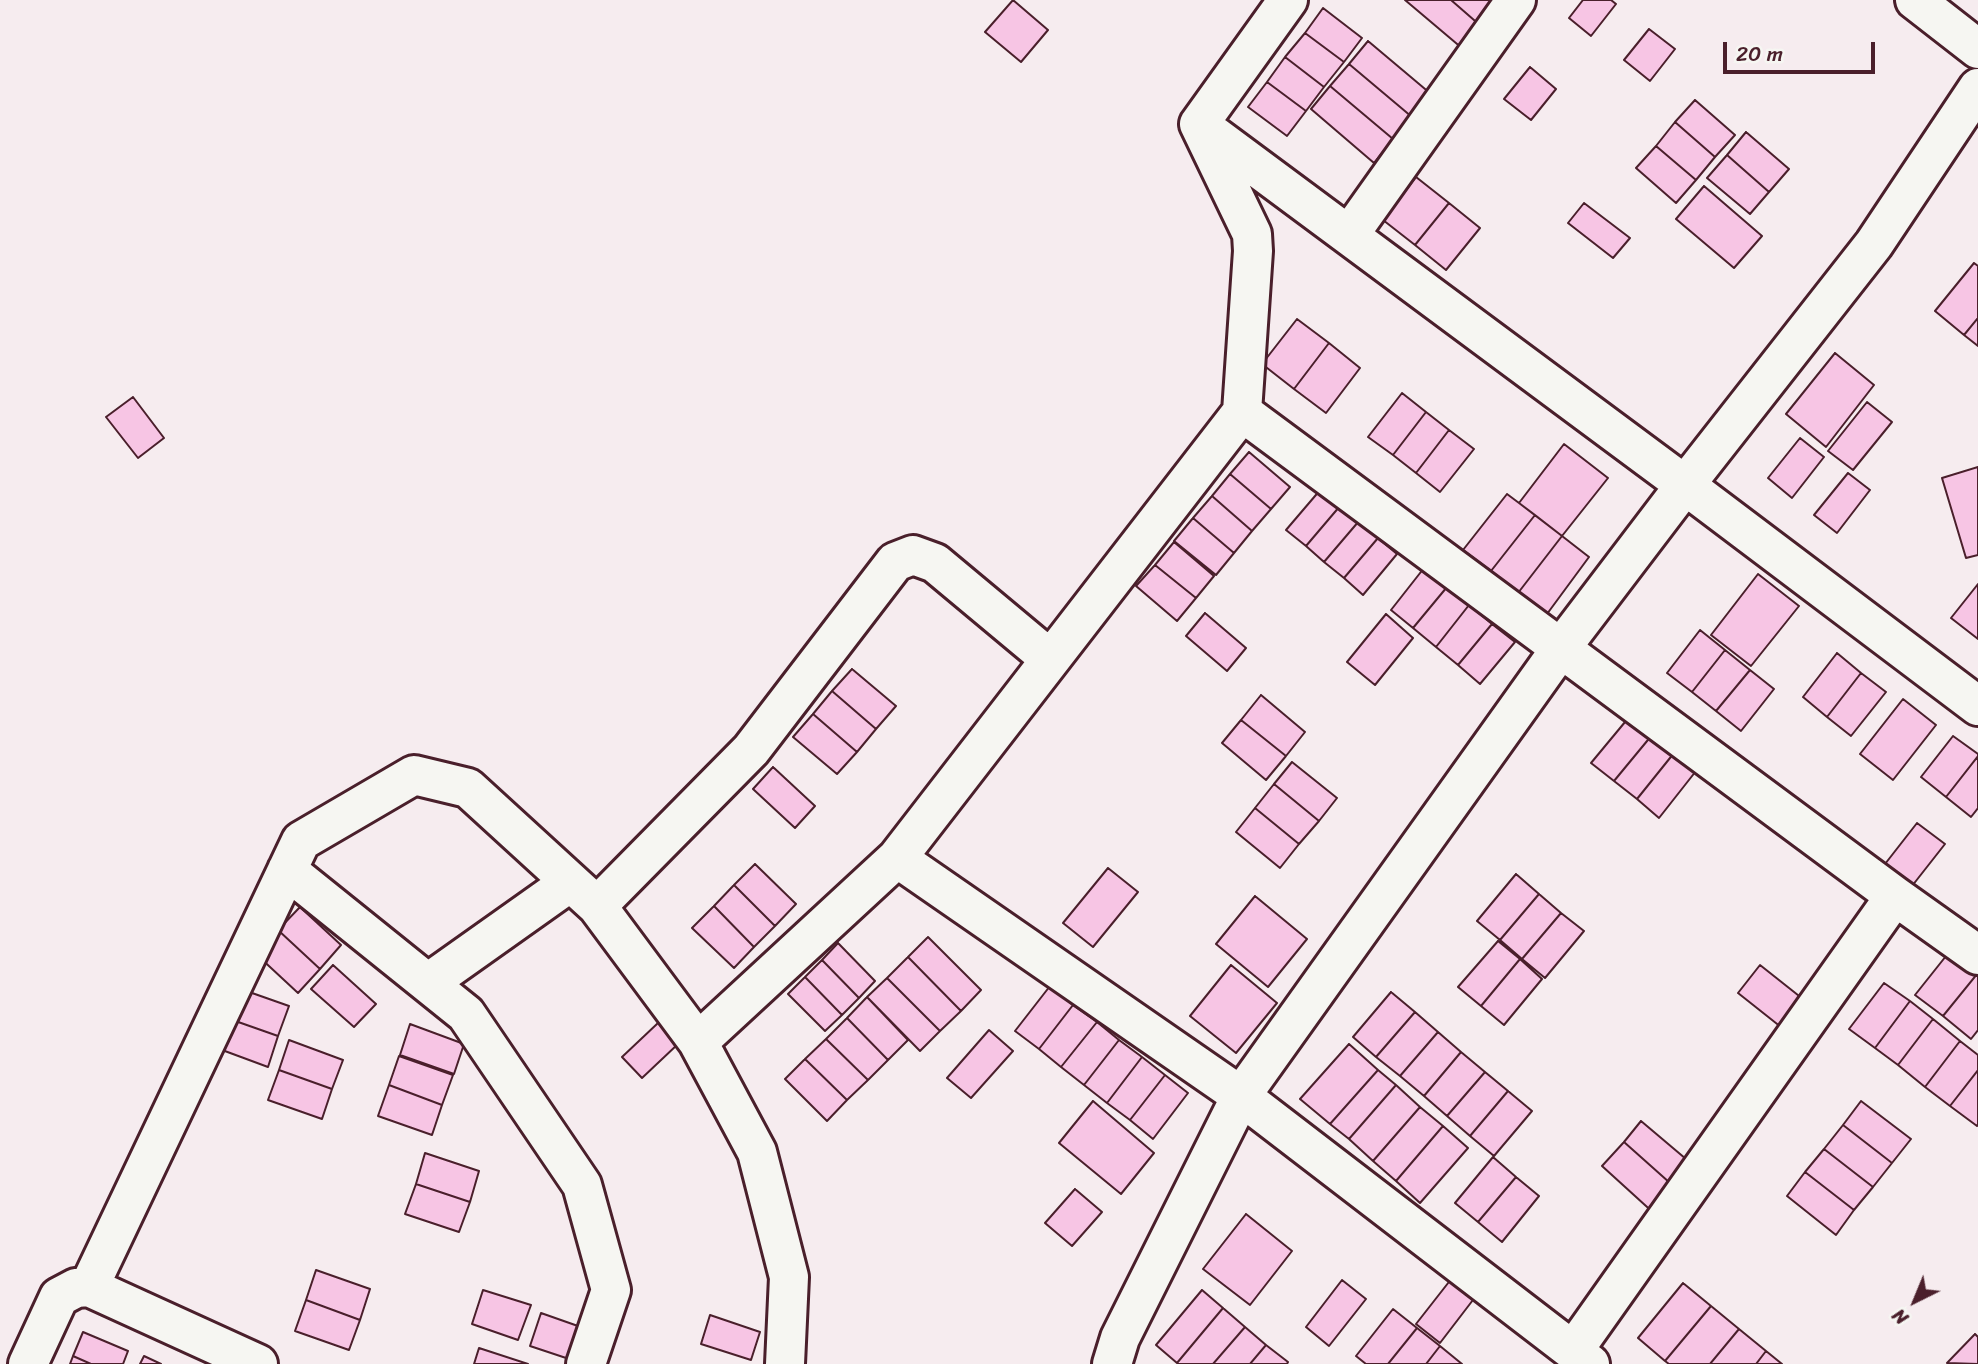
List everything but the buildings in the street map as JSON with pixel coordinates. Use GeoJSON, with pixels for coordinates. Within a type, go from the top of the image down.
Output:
{"type":"FeatureCollection","features":[{"type":"Feature","properties":{"kind":"street"},"geometry":{"type":"LineString","coordinates":[[1199,124],[1288,0]]}},
{"type":"Feature","properties":{"kind":"street"},"geometry":{"type":"LineString","coordinates":[[1349,235],[1516,0]]}},
{"type":"Feature","properties":{"kind":"street"},"geometry":{"type":"LineString","coordinates":[[1914,0],[1978,49]]}},
{"type":"Feature","properties":{"kind":"street"},"geometry":{"type":"LineString","coordinates":[[1112,1364],[1120,1338],[1241,1096],[1561,648],[1874,244],[1978,88]]}},
{"type":"Feature","properties":{"kind":"street"},"geometry":{"type":"LineString","coordinates":[[1199,124],[1978,706]]}},
{"type":"Feature","properties":{"kind":"street"},"geometry":{"type":"LineString","coordinates":[[698,1042],[897,858],[1242,412],[1252,234],[1199,124]]}},
{"type":"Feature","properties":{"kind":"street"},"geometry":{"type":"LineString","coordinates":[[1242,412],[1978,955]]}},
{"type":"Feature","properties":{"kind":"street"},"geometry":{"type":"LineString","coordinates":[[428,983],[583,894],[751,750],[895,562],[913,555],[935,563],[1050,659]]}},
{"type":"Feature","properties":{"kind":"street"},"geometry":{"type":"LineString","coordinates":[[89,1287],[302,841],[414,775],[468,788],[583,894],[698,1042],[757,1152],[789,1277],[785,1364]]}},
{"type":"Feature","properties":{"kind":"street"},"geometry":{"type":"LineString","coordinates":[[897,858],[1241,1096],[1582,1358],[1895,895]]}},
{"type":"Feature","properties":{"kind":"street"},"geometry":{"type":"LineString","coordinates":[[287,870],[466,1014],[582,1185],[611,1290],[586,1364]]}},
{"type":"Feature","properties":{"kind":"street"},"geometry":{"type":"LineString","coordinates":[[29,1364],[59,1297],[76,1288],[89,1287],[258,1364]]}}]}
